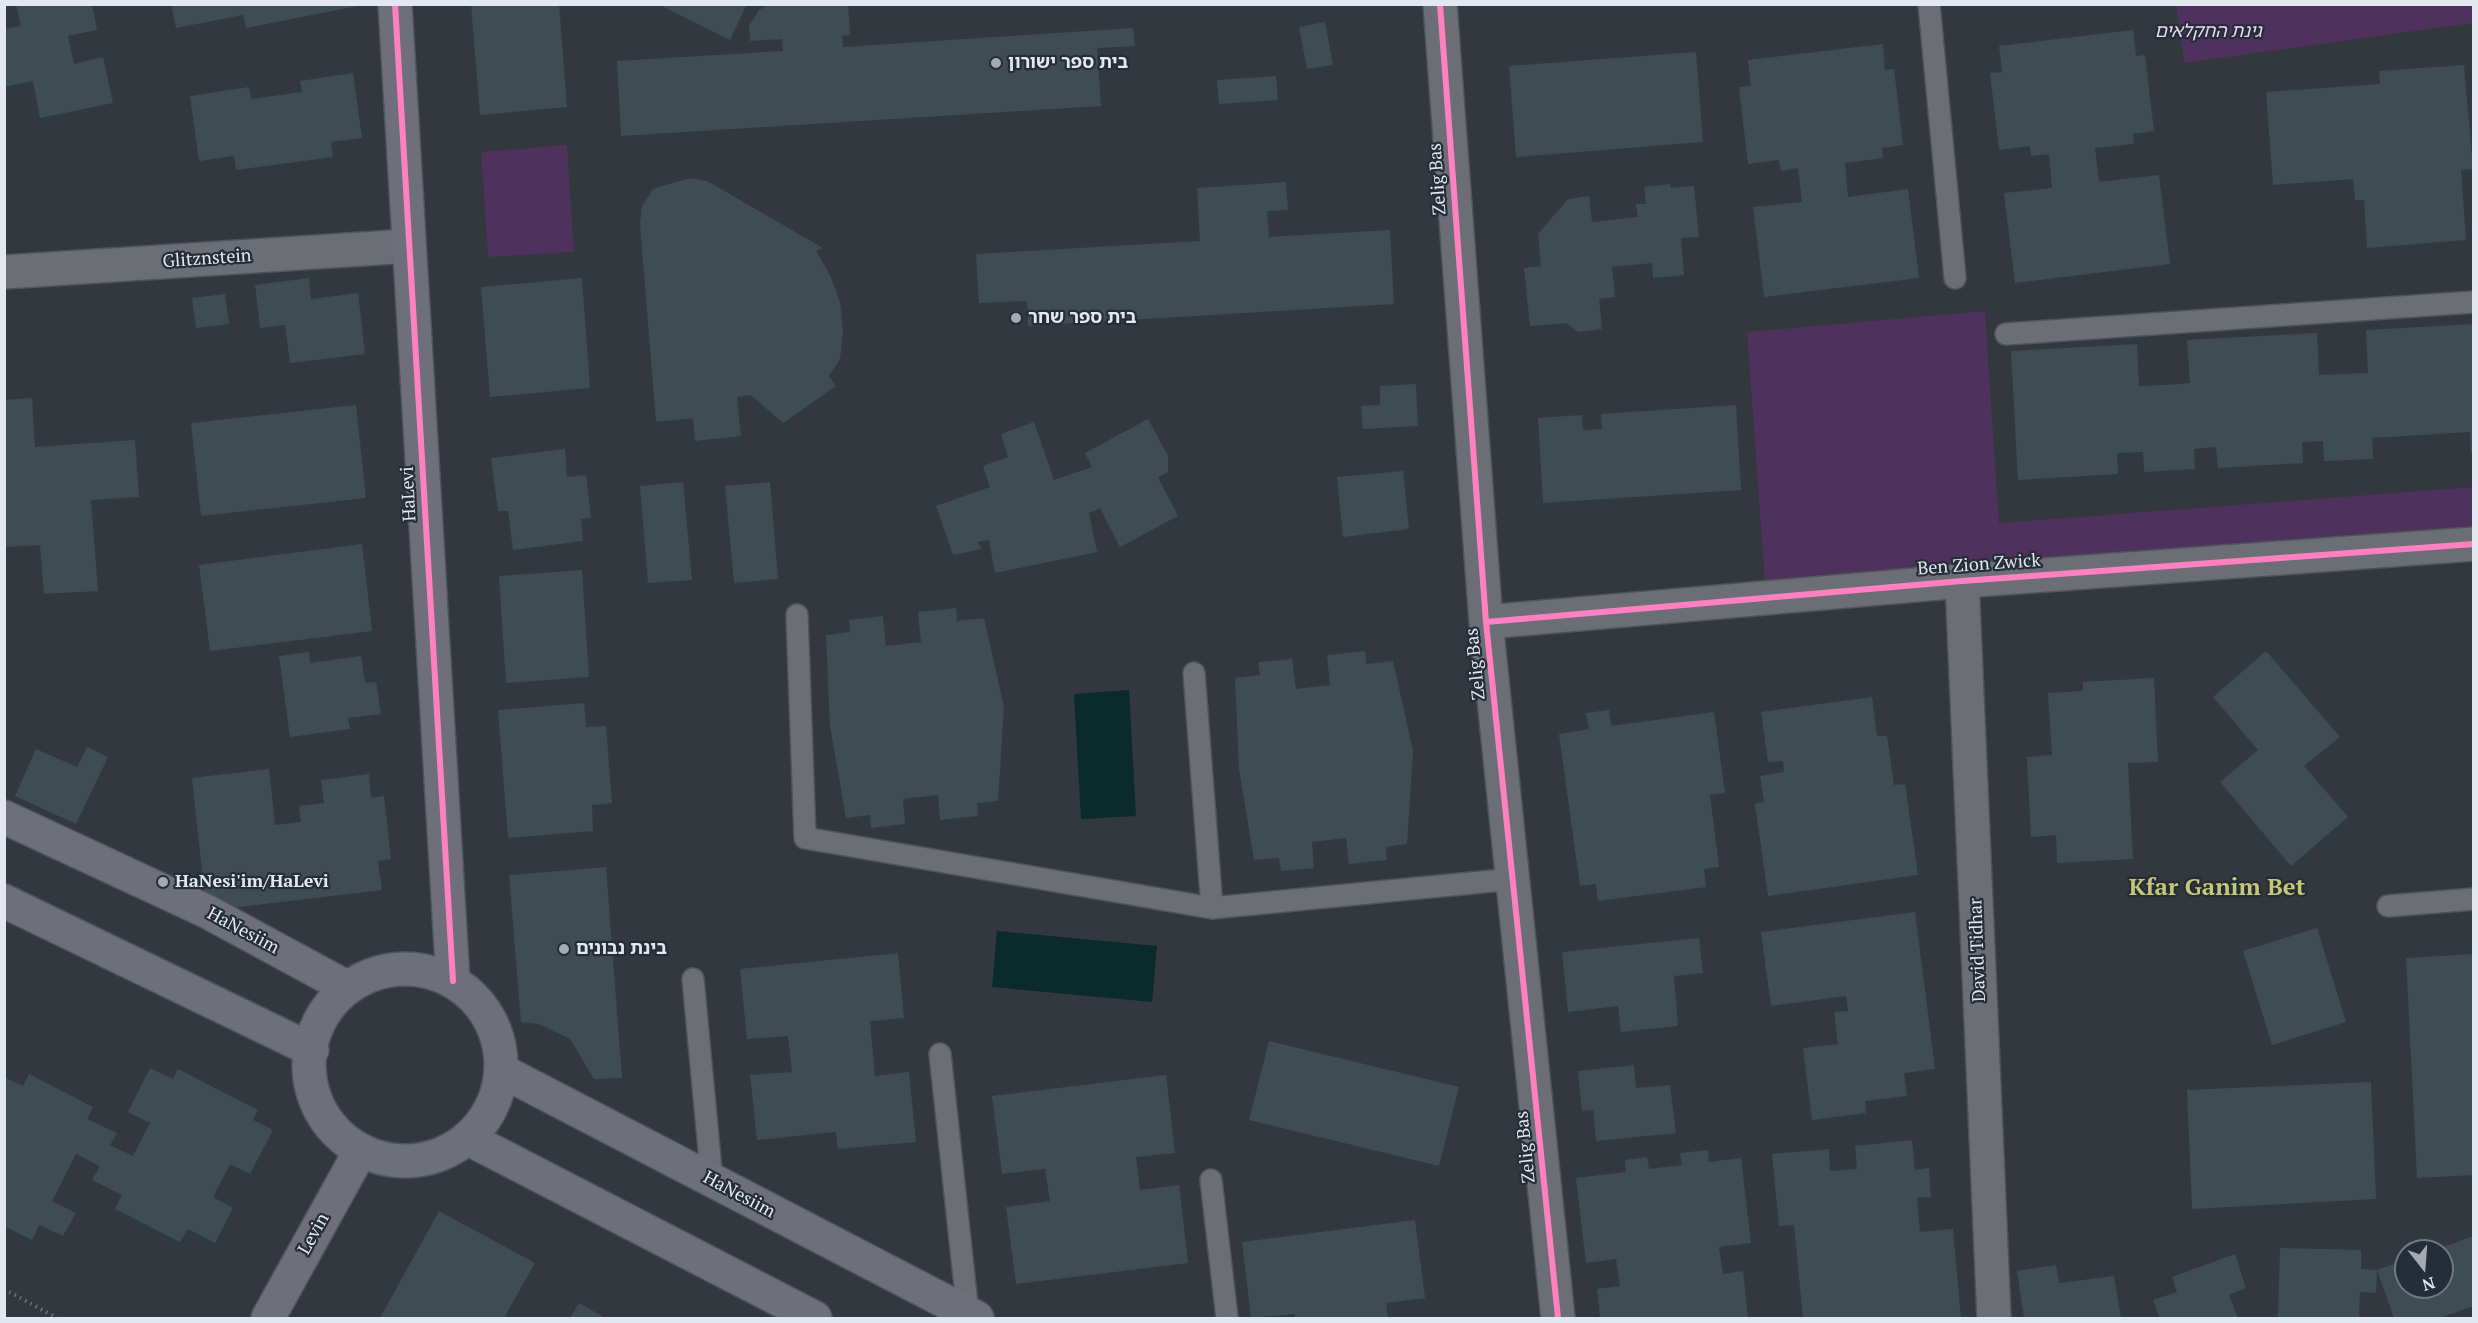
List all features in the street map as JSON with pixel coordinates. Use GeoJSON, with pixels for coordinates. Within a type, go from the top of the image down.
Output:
{"type":"FeatureCollection","features":[{"type":"Feature","properties":{"kind":"main road","name":"HaLevi"},"geometry":{"type":"LineString","coordinates":[[395,4],[453,981]]}},
{"type":"Feature","properties":{"kind":"main road","name":"HaNesiim"},"geometry":{"type":"LineString","coordinates":[[4,817],[206,911],[348,988]]}},
{"type":"Feature","properties":{"kind":"main road"},"geometry":{"type":"LineString","coordinates":[[4,901],[312,1050]]}},
{"type":"Feature","properties":{"kind":"main road"},"geometry":{"type":"LineString","coordinates":[[417,969],[453,981],[464,989],[488,1015],[500,1049],[502,1071],[491,1109],[468,1138],[448,1151],[417,1160],[386,1159],[361,1150],[337,1132],[322,1112],[312,1088],[309,1064],[316,1030],[326,1011],[348,988],[382,972],[417,969]]}},
{"type":"Feature","properties":{"kind":"main road","name":"HaNesiim"},"geometry":{"type":"LineString","coordinates":[[502,1071],[972,1316]]}},
{"type":"Feature","properties":{"kind":"main road"},"geometry":{"type":"LineString","coordinates":[[468,1138],[815,1318]]}},
{"type":"Feature","properties":{"kind":"main road","name":"Levin"},"geometry":{"type":"LineString","coordinates":[[268,1318],[361,1150]]}},
{"type":"Feature","properties":{"kind":"street","name":"Zelig Bas"},"geometry":{"type":"LineString","coordinates":[[1440,4],[1486,622],[1558,1318]]}},
{"type":"Feature","properties":{"kind":"street","name":"Glitznstein"},"geometry":{"type":"LineString","coordinates":[[4,272],[409,246]]}},
{"type":"Feature","properties":{"kind":"street","name":"Ben Zion Zwick"},"geometry":{"type":"LineString","coordinates":[[1486,622],[1962,580],[2474,544]]}},
{"type":"Feature","properties":{"kind":"street","name":"David Tidhar"},"geometry":{"type":"LineString","coordinates":[[1962,580],[1994,1318]]}},
{"type":"Feature","properties":{"kind":"lane"},"geometry":{"type":"LineString","coordinates":[[1929,4],[1955,278]]}},
{"type":"Feature","properties":{"kind":"lane"},"geometry":{"type":"LineString","coordinates":[[2006,334],[2474,302]]}},
{"type":"Feature","properties":{"kind":"lane"},"geometry":{"type":"LineString","coordinates":[[797,615],[805,838],[1212,908],[1513,879]]}},
{"type":"Feature","properties":{"kind":"lane"},"geometry":{"type":"LineString","coordinates":[[1194,673],[1212,908]]}},
{"type":"Feature","properties":{"kind":"lane"},"geometry":{"type":"LineString","coordinates":[[2388,906],[2474,899]]}},
{"type":"Feature","properties":{"kind":"lane"},"geometry":{"type":"LineString","coordinates":[[693,979],[712,1180]]}},
{"type":"Feature","properties":{"kind":"lane"},"geometry":{"type":"LineString","coordinates":[[940,1054],[972,1316]]}},
{"type":"Feature","properties":{"kind":"lane"},"geometry":{"type":"LineString","coordinates":[[1211,1180],[1227,1318]]}},
{"type":"Feature","properties":{"kind":"path"},"geometry":{"type":"LineString","coordinates":[[4,1289],[57,1318]]}},
{"type":"Feature","properties":{"kind":"green space","name":"גינת החקלאים"},"geometry":{"type":"Polygon","coordinates":[[[2176,5],[2473,5],[2473,23],[2184,63],[2176,5]]]}},
{"type":"Feature","properties":{"kind":"green space"},"geometry":{"type":"Polygon","coordinates":[[[567,145],[574,252],[488,257],[481,152],[567,145]]]}},
{"type":"Feature","properties":{"kind":"green space"},"geometry":{"type":"Polygon","coordinates":[[[1985,311],[1999,523],[2473,487],[2473,544],[1766,597],[1747,332],[1985,311]]]}},
{"type":"Feature","properties":{"kind":"shaded area"},"geometry":{"type":"Polygon","coordinates":[[[1129,690],[1136,816],[1081,819],[1074,694],[1129,690]]]}},
{"type":"Feature","properties":{"kind":"shaded area"},"geometry":{"type":"Polygon","coordinates":[[[997,931],[1157,946],[1152,1002],[992,987],[997,931]]]}},
{"type":"Feature","properties":{"kind":"building"},"geometry":{"type":"Polygon","coordinates":[[[16,4],[92,4],[97,30],[68,36],[74,64],[103,57],[113,103],[40,118],[33,81],[4,87],[4,29],[21,26],[16,4]]]}},
{"type":"Feature","properties":{"kind":"building"},"geometry":{"type":"Polygon","coordinates":[[[171,4],[358,4],[358,6],[246,28],[243,15],[176,28],[171,4]]]}},
{"type":"Feature","properties":{"kind":"building"},"geometry":{"type":"Polygon","coordinates":[[[471,4],[559,4],[567,107],[480,115],[471,4]]]}},
{"type":"Feature","properties":{"kind":"building"},"geometry":{"type":"Polygon","coordinates":[[[658,4],[747,4],[730,40],[658,4]]]}},
{"type":"Feature","properties":{"kind":"building"},"geometry":{"type":"Polygon","coordinates":[[[848,4],[850,35],[842,36],[843,47],[1133,28],[1135,46],[1097,48],[1101,106],[621,136],[617,61],[783,51],[782,39],[750,41],[749,26],[759,10],[766,6],[848,4]]]}},
{"type":"Feature","properties":{"kind":"building"},"geometry":{"type":"Polygon","coordinates":[[[1325,22],[1333,65],[1307,69],[1299,27],[1325,22]]]}},
{"type":"Feature","properties":{"kind":"building"},"geometry":{"type":"Polygon","coordinates":[[[2133,30],[2136,56],[2145,55],[2154,131],[2133,134],[2134,144],[2095,148],[2099,182],[2159,175],[2170,264],[2015,283],[2004,193],[2052,188],[2049,154],[2031,156],[2030,146],[1999,150],[1990,73],[2002,72],[1999,46],[2133,30]]]}},
{"type":"Feature","properties":{"kind":"building"},"geometry":{"type":"Polygon","coordinates":[[[1883,44],[1885,70],[1894,69],[1903,145],[1882,148],[1883,158],[1845,163],[1848,197],[1908,189],[1919,278],[1764,297],[1753,207],[1802,202],[1798,168],[1781,171],[1779,160],[1748,164],[1739,87],[1751,86],[1748,60],[1883,44]]]}},
{"type":"Feature","properties":{"kind":"building"},"geometry":{"type":"Polygon","coordinates":[[[1696,52],[1703,142],[1516,157],[1509,66],[1696,52]]]}},
{"type":"Feature","properties":{"kind":"building"},"geometry":{"type":"Polygon","coordinates":[[[2464,65],[2473,169],[2461,170],[2466,240],[2367,248],[2364,200],[2355,200],[2353,179],[2273,185],[2266,92],[2380,84],[2379,71],[2464,65]]]}},
{"type":"Feature","properties":{"kind":"building"},"geometry":{"type":"Polygon","coordinates":[[[353,73],[362,138],[331,142],[333,157],[236,170],[234,156],[199,161],[190,96],[249,87],[251,99],[302,92],[300,81],[353,73]]]}},
{"type":"Feature","properties":{"kind":"building"},"geometry":{"type":"Polygon","coordinates":[[[1276,76],[1278,100],[1219,104],[1217,80],[1276,76]]]}},
{"type":"Feature","properties":{"kind":"building"},"geometry":{"type":"Polygon","coordinates":[[[690,178],[707,181],[823,248],[816,251],[830,275],[840,302],[843,330],[840,359],[829,376],[836,386],[783,423],[751,395],[737,397],[741,436],[695,441],[693,418],[656,422],[640,224],[642,206],[653,189],[690,178]]]}},
{"type":"Feature","properties":{"kind":"building"},"geometry":{"type":"Polygon","coordinates":[[[1286,182],[1288,210],[1267,211],[1269,237],[1390,230],[1394,304],[1028,326],[1027,301],[979,303],[976,254],[1200,241],[1197,188],[1286,182]]]}},
{"type":"Feature","properties":{"kind":"building"},"geometry":{"type":"Polygon","coordinates":[[[1670,184],[1671,188],[1694,186],[1699,237],[1681,238],[1684,275],[1653,278],[1652,263],[1612,267],[1615,297],[1599,299],[1602,329],[1578,332],[1566,323],[1530,326],[1524,268],[1541,266],[1538,234],[1568,199],[1589,196],[1592,222],[1638,217],[1636,204],[1646,204],[1644,187],[1670,184]]]}},
{"type":"Feature","properties":{"kind":"building"},"geometry":{"type":"Polygon","coordinates":[[[309,278],[311,299],[358,293],[365,354],[290,363],[285,325],[260,328],[255,285],[309,278]]]}},
{"type":"Feature","properties":{"kind":"building"},"geometry":{"type":"Polygon","coordinates":[[[582,278],[590,388],[490,397],[481,287],[582,278]]]}},
{"type":"Feature","properties":{"kind":"building"},"geometry":{"type":"Polygon","coordinates":[[[225,294],[229,324],[196,328],[192,298],[225,294]]]}},
{"type":"Feature","properties":{"kind":"building"},"geometry":{"type":"Polygon","coordinates":[[[2474,324],[2474,453],[2471,453],[2470,432],[2372,438],[2373,459],[2324,461],[2323,441],[2302,442],[2303,463],[2218,468],[2216,447],[2194,449],[2195,469],[2144,472],[2143,452],[2117,453],[2118,474],[2018,480],[2011,351],[2137,344],[2139,386],[2165,385],[2190,383],[2187,340],[2317,333],[2319,375],[2368,373],[2366,330],[2474,324]]]}},
{"type":"Feature","properties":{"kind":"building"},"geometry":{"type":"Polygon","coordinates":[[[1416,384],[1418,426],[1363,429],[1361,406],[1380,405],[1380,386],[1416,384]]]}},
{"type":"Feature","properties":{"kind":"building"},"geometry":{"type":"Polygon","coordinates":[[[32,398],[35,447],[135,440],[139,497],[91,500],[98,591],[44,594],[40,545],[4,547],[4,400],[32,398]]]}},
{"type":"Feature","properties":{"kind":"building"},"geometry":{"type":"Polygon","coordinates":[[[356,405],[366,498],[201,516],[191,423],[356,405]]]}},
{"type":"Feature","properties":{"kind":"building"},"geometry":{"type":"Polygon","coordinates":[[[1736,405],[1741,490],[1543,503],[1538,418],[1582,415],[1583,430],[1602,429],[1601,414],[1736,405]]]}},
{"type":"Feature","properties":{"kind":"building"},"geometry":{"type":"Polygon","coordinates":[[[1148,419],[1168,456],[1168,472],[1158,477],[1178,516],[1120,547],[1100,508],[1089,513],[1097,552],[995,573],[989,540],[977,542],[982,549],[953,555],[936,506],[990,487],[983,466],[1008,457],[1001,434],[1034,422],[1054,480],[1092,467],[1085,453],[1148,419]]]}},
{"type":"Feature","properties":{"kind":"building"},"geometry":{"type":"Polygon","coordinates":[[[565,449],[567,477],[586,475],[591,518],[581,519],[583,541],[513,550],[508,511],[498,511],[491,458],[565,449]]]}},
{"type":"Feature","properties":{"kind":"building"},"geometry":{"type":"Polygon","coordinates":[[[1403,471],[1409,529],[1343,537],[1337,477],[1403,471]]]}},
{"type":"Feature","properties":{"kind":"building"},"geometry":{"type":"Polygon","coordinates":[[[683,482],[692,580],[648,583],[640,486],[683,482]]]}},
{"type":"Feature","properties":{"kind":"building"},"geometry":{"type":"Polygon","coordinates":[[[770,482],[778,579],[734,583],[725,486],[770,482]]]}},
{"type":"Feature","properties":{"kind":"building"},"geometry":{"type":"Polygon","coordinates":[[[362,544],[372,631],[210,651],[199,565],[362,544]]]}},
{"type":"Feature","properties":{"kind":"building"},"geometry":{"type":"Polygon","coordinates":[[[582,570],[589,677],[506,683],[499,576],[582,570]]]}},
{"type":"Feature","properties":{"kind":"building"},"geometry":{"type":"Polygon","coordinates":[[[956,608],[957,621],[984,618],[1004,707],[998,801],[977,803],[978,816],[940,820],[938,795],[903,799],[905,824],[871,828],[870,815],[846,818],[830,726],[826,635],[850,632],[849,620],[883,616],[886,646],[921,642],[918,612],[956,608]]]}},
{"type":"Feature","properties":{"kind":"building"},"geometry":{"type":"Polygon","coordinates":[[[1365,651],[1366,664],[1393,661],[1413,751],[1407,844],[1386,847],[1387,860],[1349,864],[1346,838],[1312,842],[1314,868],[1281,871],[1279,858],[1254,860],[1239,769],[1235,678],[1260,675],[1258,662],[1292,659],[1296,689],[1330,685],[1327,655],[1365,651]]]}},
{"type":"Feature","properties":{"kind":"building"},"geometry":{"type":"Polygon","coordinates":[[[2266,651],[2340,737],[2304,766],[2348,817],[2291,866],[2220,782],[2258,750],[2213,697],[2266,651]]]}},
{"type":"Feature","properties":{"kind":"building"},"geometry":{"type":"Polygon","coordinates":[[[309,652],[310,663],[361,656],[365,683],[376,682],[381,714],[348,718],[350,729],[290,737],[279,656],[309,652]]]}},
{"type":"Feature","properties":{"kind":"building"},"geometry":{"type":"Polygon","coordinates":[[[2154,678],[2158,762],[2128,763],[2133,859],[2057,863],[2056,835],[2031,837],[2027,757],[2052,755],[2048,693],[2083,691],[2083,682],[2154,678]]]}},
{"type":"Feature","properties":{"kind":"building"},"geometry":{"type":"Polygon","coordinates":[[[1872,697],[1877,736],[1887,736],[1894,785],[1905,784],[1918,875],[1768,896],[1755,804],[1764,802],[1760,776],[1784,772],[1783,761],[1768,762],[1761,712],[1872,697]]]}},
{"type":"Feature","properties":{"kind":"building"},"geometry":{"type":"Polygon","coordinates":[[[584,703],[586,727],[606,726],[612,803],[592,805],[593,831],[508,838],[498,710],[584,703]]]}},
{"type":"Feature","properties":{"kind":"building"},"geometry":{"type":"Polygon","coordinates":[[[1609,710],[1611,726],[1714,712],[1725,793],[1710,795],[1719,867],[1704,869],[1706,887],[1598,901],[1596,884],[1580,886],[1559,734],[1589,729],[1586,713],[1609,710]]]}},
{"type":"Feature","properties":{"kind":"building"},"geometry":{"type":"Polygon","coordinates":[[[87,747],[108,757],[76,824],[15,796],[36,749],[77,767],[87,747]]]}},
{"type":"Feature","properties":{"kind":"building"},"geometry":{"type":"Polygon","coordinates":[[[269,769],[275,825],[301,822],[299,806],[324,803],[321,780],[369,774],[371,798],[384,796],[391,859],[378,861],[382,890],[231,908],[204,890],[192,778],[269,769]]]}},
{"type":"Feature","properties":{"kind":"building","name":"בינת נבונים"},"geometry":{"type":"Polygon","coordinates":[[[606,867],[622,1078],[594,1079],[570,1039],[539,1024],[521,1022],[509,875],[606,867]]]}},
{"type":"Feature","properties":{"kind":"building"},"geometry":{"type":"Polygon","coordinates":[[[1915,912],[1935,1069],[1904,1073],[1907,1096],[1865,1101],[1866,1113],[1812,1120],[1803,1048],[1838,1044],[1834,1012],[1848,1011],[1846,996],[1771,1006],[1761,932],[1915,912]]]}},
{"type":"Feature","properties":{"kind":"building"},"geometry":{"type":"Polygon","coordinates":[[[2317,928],[2346,1022],[2272,1045],[2243,951],[2317,928]]]}},
{"type":"Feature","properties":{"kind":"building"},"geometry":{"type":"Polygon","coordinates":[[[1699,938],[1703,973],[1674,976],[1678,1026],[1621,1032],[1618,1006],[1568,1012],[1562,952],[1699,938]]]}},
{"type":"Feature","properties":{"kind":"building"},"geometry":{"type":"Polygon","coordinates":[[[898,953],[904,1018],[870,1021],[875,1076],[909,1072],[916,1142],[838,1149],[836,1132],[757,1140],[750,1075],[792,1072],[788,1036],[747,1039],[740,969],[898,953]]]}},
{"type":"Feature","properties":{"kind":"building"},"geometry":{"type":"Polygon","coordinates":[[[2474,954],[2474,1175],[2417,1178],[2406,958],[2474,954]]]}},
{"type":"Feature","properties":{"kind":"building"},"geometry":{"type":"Polygon","coordinates":[[[1269,1041],[1459,1087],[1439,1166],[1249,1120],[1269,1041]]]}},
{"type":"Feature","properties":{"kind":"building"},"geometry":{"type":"Polygon","coordinates":[[[1634,1065],[1636,1088],[1670,1085],[1676,1133],[1596,1141],[1593,1110],[1582,1111],[1578,1071],[1634,1065]]]}},
{"type":"Feature","properties":{"kind":"building"},"geometry":{"type":"Polygon","coordinates":[[[150,1068],[173,1079],[178,1069],[258,1110],[253,1120],[273,1130],[250,1174],[230,1164],[213,1197],[233,1208],[215,1243],[188,1229],[180,1242],[115,1209],[122,1195],[92,1180],[100,1166],[76,1154],[52,1201],[76,1213],[63,1236],[39,1225],[32,1240],[4,1226],[4,1077],[23,1086],[29,1074],[93,1107],[87,1119],[117,1133],[110,1145],[133,1156],[150,1123],[128,1112],[150,1068]]]}},
{"type":"Feature","properties":{"kind":"building"},"geometry":{"type":"Polygon","coordinates":[[[1166,1075],[1175,1153],[1136,1157],[1140,1190],[1179,1185],[1188,1263],[1016,1284],[1006,1207],[1050,1201],[1045,1169],[1002,1174],[992,1096],[1166,1075]]]}},
{"type":"Feature","properties":{"kind":"building"},"geometry":{"type":"Polygon","coordinates":[[[2371,1082],[2376,1199],[2192,1209],[2187,1090],[2371,1082]]]}},
{"type":"Feature","properties":{"kind":"building"},"geometry":{"type":"Polygon","coordinates":[[[1912,1140],[1915,1170],[1929,1168],[1931,1197],[1917,1198],[1920,1232],[1953,1229],[1961,1318],[1803,1318],[1794,1225],[1779,1226],[1772,1154],[1829,1149],[1830,1171],[1857,1169],[1855,1146],[1912,1140]]]}},
{"type":"Feature","properties":{"kind":"building"},"geometry":{"type":"Polygon","coordinates":[[[1708,1150],[1709,1162],[1741,1158],[1751,1243],[1719,1247],[1723,1274],[1743,1271],[1748,1318],[1600,1318],[1597,1289],[1620,1286],[1616,1259],[1586,1263],[1576,1178],[1626,1172],[1625,1160],[1647,1157],[1649,1169],[1682,1165],[1680,1153],[1708,1150]]]}},
{"type":"Feature","properties":{"kind":"building"},"geometry":{"type":"Polygon","coordinates":[[[439,1211],[535,1263],[504,1318],[380,1318],[439,1211]]]}},
{"type":"Feature","properties":{"kind":"building"},"geometry":{"type":"Polygon","coordinates":[[[1415,1220],[1425,1298],[1386,1303],[1388,1318],[1295,1318],[1295,1314],[1251,1318],[1242,1242],[1415,1220]]]}},
{"type":"Feature","properties":{"kind":"building"},"geometry":{"type":"Polygon","coordinates":[[[2474,1236],[2474,1306],[2439,1318],[2394,1318],[2377,1270],[2394,1264],[2394,1299],[2454,1299],[2454,1243],[2474,1236]]]}},
{"type":"Feature","properties":{"kind":"building"},"geometry":{"type":"Polygon","coordinates":[[[2280,1248],[2361,1250],[2361,1269],[2377,1270],[2376,1293],[2360,1292],[2359,1318],[2278,1318],[2280,1248]]]}},
{"type":"Feature","properties":{"kind":"building"},"geometry":{"type":"Polygon","coordinates":[[[2235,1254],[2246,1288],[2229,1295],[2238,1318],[2160,1318],[2153,1300],[2177,1292],[2172,1277],[2235,1254]]]}},
{"type":"Feature","properties":{"kind":"building"},"geometry":{"type":"Polygon","coordinates":[[[2056,1265],[2059,1283],[2114,1276],[2121,1318],[2024,1318],[2017,1271],[2056,1265]]]}},
{"type":"Feature","properties":{"kind":"building"},"geometry":{"type":"Polygon","coordinates":[[[579,1303],[605,1318],[570,1318],[579,1303]]]}},
{"type":"Feature","properties":{"kind":"cycle path"},"geometry":{"type":"LineString","coordinates":[[395,4],[453,981]]}},
{"type":"Feature","properties":{"kind":"cycle path"},"geometry":{"type":"LineString","coordinates":[[1440,4],[1486,622],[1558,1318]]}},
{"type":"Feature","properties":{"kind":"cycle path"},"geometry":{"type":"LineString","coordinates":[[1486,622],[1962,581],[2474,544]]}},
{"type":"Feature","properties":{"kind":"place","name":"בית ספר ישורון"},"geometry":{"type":"Point","coordinates":[996,63]}},
{"type":"Feature","properties":{"kind":"place","name":"בית ספר שחר"},"geometry":{"type":"Point","coordinates":[1016,318]}},
{"type":"Feature","properties":{"kind":"place","name":"HaNesi'im/HaLevi"},"geometry":{"type":"Point","coordinates":[163,882]}},
{"type":"Feature","properties":{"kind":"place","name":"בינת נבונים"},"geometry":{"type":"Point","coordinates":[564,949]}},
{"type":"Feature","properties":{"kind":"district","name":"Kfar Ganim Bet"},"geometry":{"type":"Point","coordinates":[2217,888]}}]}
